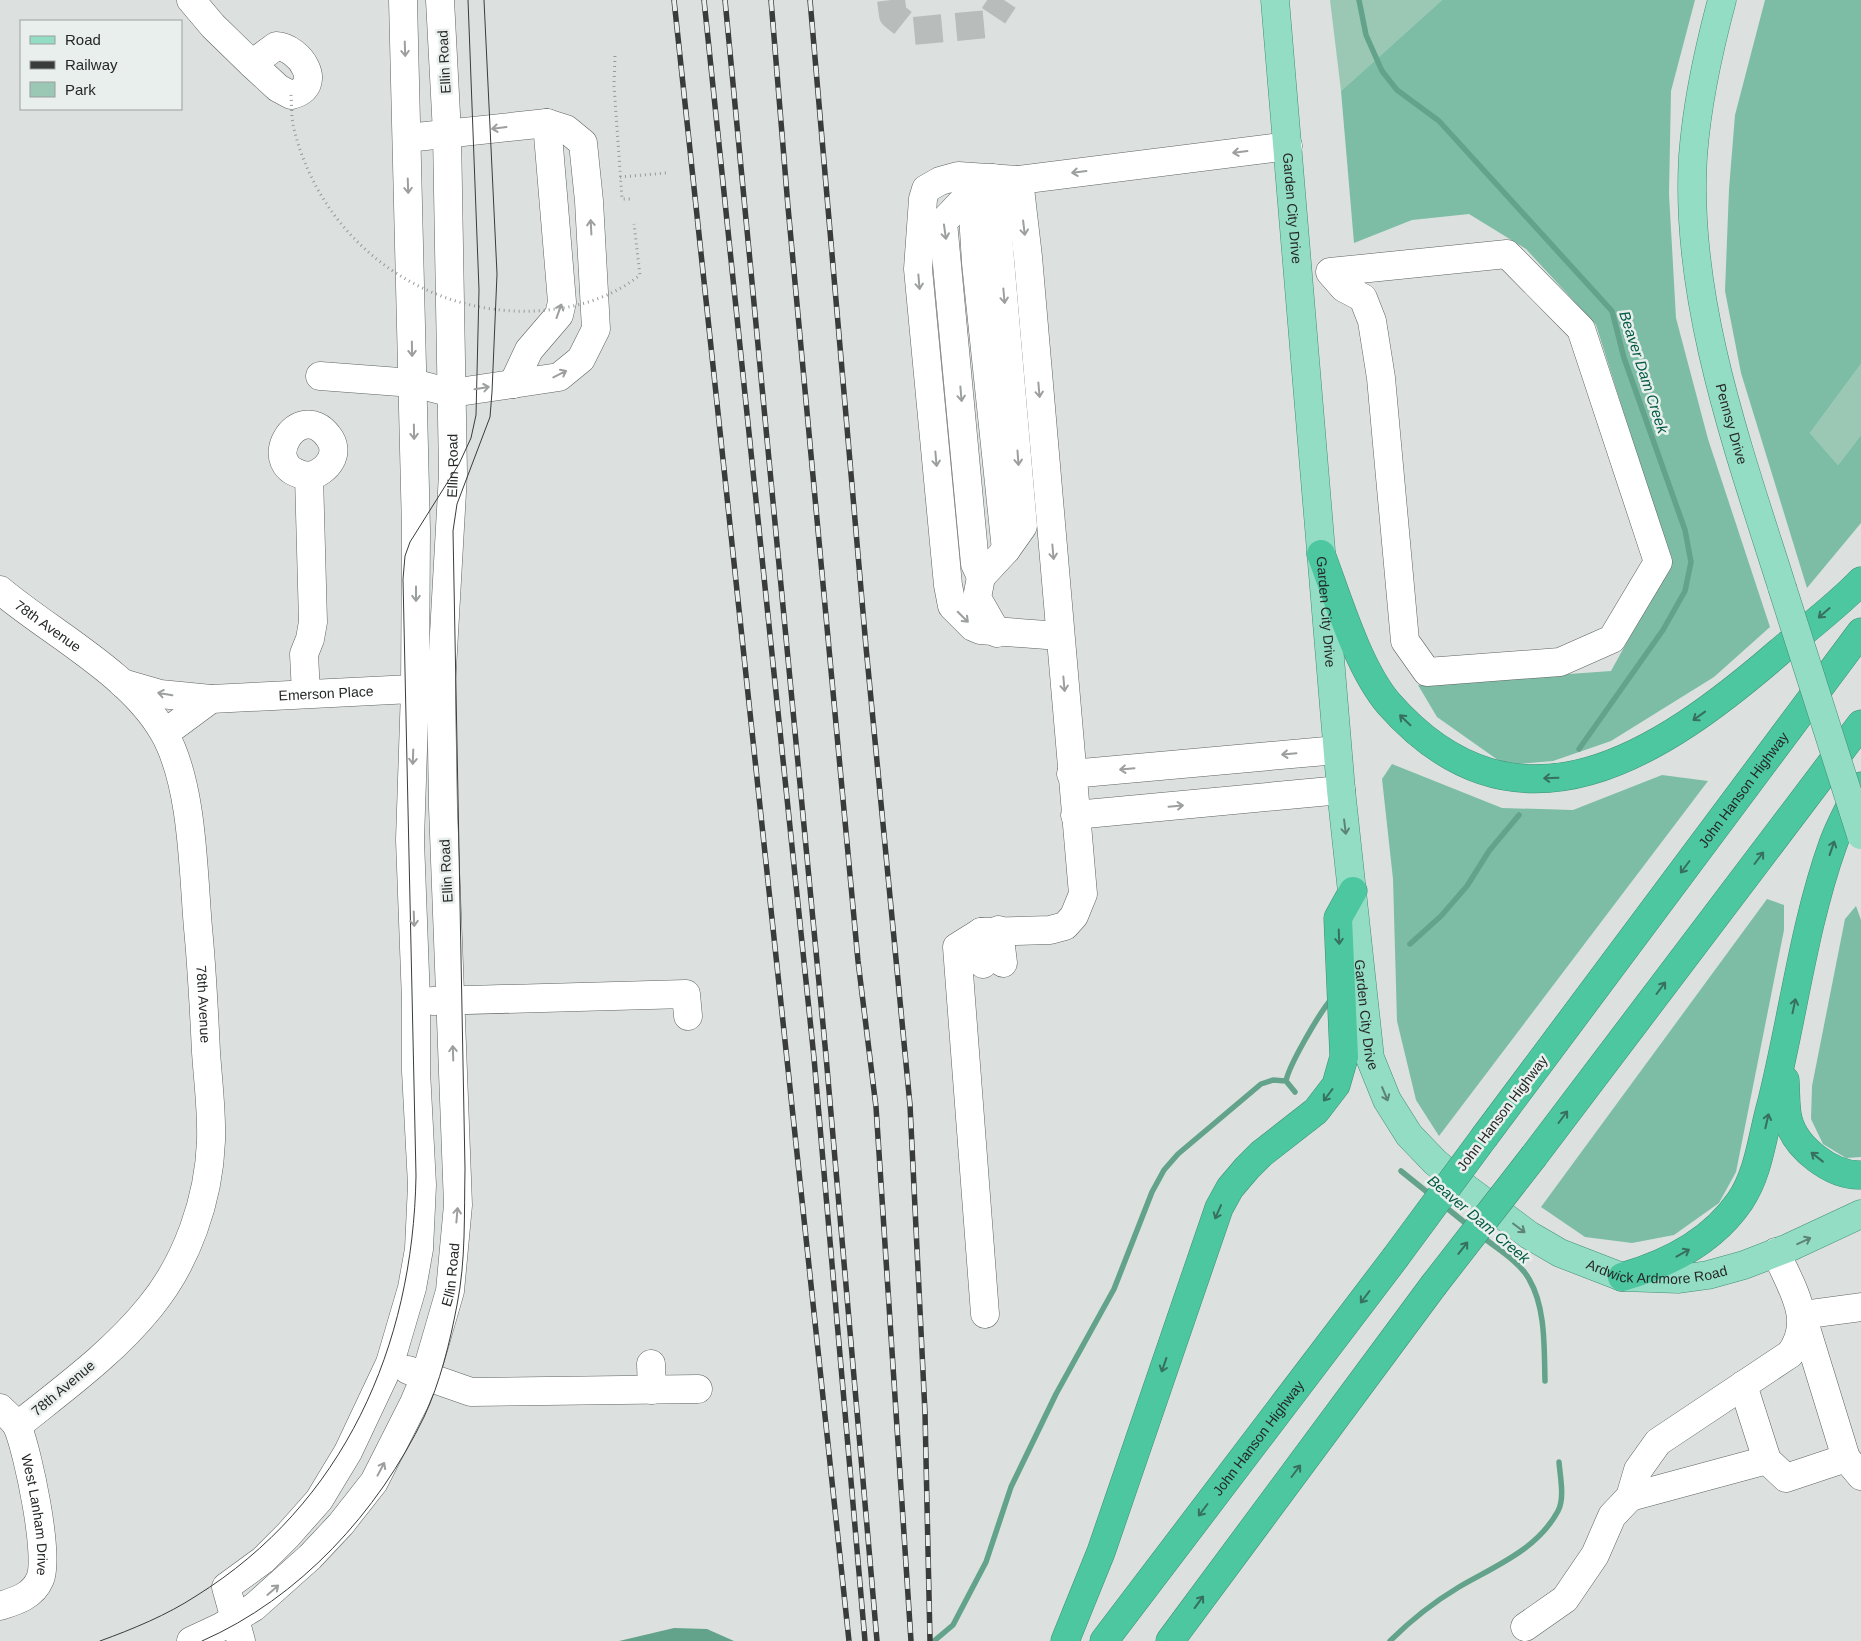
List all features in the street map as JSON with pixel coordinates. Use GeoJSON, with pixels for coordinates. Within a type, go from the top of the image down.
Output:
{"type":"FeatureCollection","features":[{"type":"Feature","properties":{"kind":"highway"},"geometry":{"type":"LineString","coordinates":[[1321,554],[1369,674],[1388,703],[1429,741],[1462,762],[1494,774],[1535,779],[1560,778],[1621,761],[1677,731],[1742,684],[1861,581]]}},
{"type":"Feature","properties":{"kind":"highway","name":"John Hanson Highway"},"geometry":{"type":"LineString","coordinates":[[1104,1641],[1394,1258],[1861,632]]}},
{"type":"Feature","properties":{"kind":"highway"},"geometry":{"type":"LineString","coordinates":[[1170,1641],[1433,1286],[1534,1156],[1861,724]]}},
{"type":"Feature","properties":{"kind":"highway"},"geometry":{"type":"LineString","coordinates":[[1622,1277],[1652,1268],[1687,1250],[1714,1231],[1735,1208],[1749,1186],[1784,1054],[1809,932],[1822,880],[1834,842],[1861,786]]}},
{"type":"Feature","properties":{"kind":"highway"},"geometry":{"type":"LineString","coordinates":[[1065,1641],[1101,1552],[1219,1208],[1230,1188],[1261,1154],[1316,1111],[1336,1085],[1344,1057],[1338,918],[1353,892]]}},
{"type":"Feature","properties":{"kind":"highway"},"geometry":{"type":"LineString","coordinates":[[1784,1054],[1788,1119],[1794,1133],[1802,1145],[1819,1160],[1835,1169],[1861,1175]]}},
{"type":"Feature","properties":{"kind":"main road","name":"Garden City Drive"},"geometry":{"type":"LineString","coordinates":[[1276,0],[1337,750],[1370,1058],[1387,1100],[1409,1135],[1435,1162],[1466,1188]]}},
{"type":"Feature","properties":{"kind":"main road","name":"Pennsy Drive"},"geometry":{"type":"LineString","coordinates":[[1722,0],[1704,67],[1693,158],[1695,234],[1706,316],[1726,409],[1861,835]]}},
{"type":"Feature","properties":{"kind":"main road","name":"Ardwick Ardmore Road"},"geometry":{"type":"LineString","coordinates":[[1466,1188],[1529,1235],[1552,1249],[1592,1267],[1622,1277],[1679,1279],[1708,1275],[1776,1252],[1861,1214]]}},
{"type":"Feature","properties":{"kind":"street"},"geometry":{"type":"LineString","coordinates":[[191,0],[213,26],[252,64],[278,88],[291,95],[301,93],[308,86],[309,75],[295,53],[286,46],[276,46],[252,64]]}},
{"type":"Feature","properties":{"kind":"street","name":"Ellin Road"},"geometry":{"type":"LineString","coordinates":[[191,1641],[238,1630],[254,1607],[310,1557],[374,1482],[396,1440],[425,1376],[450,1291],[458,1205],[452,1000],[443,807],[428,688],[416,530],[403,0]]}},
{"type":"Feature","properties":{"kind":"street","name":"Ellin Road"},"geometry":{"type":"LineString","coordinates":[[238,1630],[226,1587],[263,1560],[319,1500],[348,1452],[390,1363],[412,1288],[419,1249],[422,1185],[416,1071],[416,1001],[410,840],[453,474],[447,133],[440,0]]}},
{"type":"Feature","properties":{"kind":"street"},"geometry":{"type":"LineString","coordinates":[[320,376],[413,383],[452,394],[559,377],[581,359],[596,330],[589,201],[582,143],[566,129],[547,123],[407,138]]}},
{"type":"Feature","properties":{"kind":"street"},"geometry":{"type":"LineString","coordinates":[[513,384],[529,350],[559,315],[562,302],[547,123]]}},
{"type":"Feature","properties":{"kind":"street"},"geometry":{"type":"LineString","coordinates":[[1060,636],[997,633],[973,627],[952,606],[948,585],[918,269],[923,199],[926,189],[940,180],[958,176],[989,183],[1288,146]]}},
{"type":"Feature","properties":{"kind":"street"},"geometry":{"type":"LineString","coordinates":[[989,183],[1023,526],[1006,550],[981,577],[977,598],[997,633]]}},
{"type":"Feature","properties":{"kind":"street"},"geometry":{"type":"LineString","coordinates":[[981,577],[975,564],[944,222],[962,202],[989,183]]}},
{"type":"Feature","properties":{"kind":"street"},"geometry":{"type":"LineString","coordinates":[[985,1314],[957,947],[990,931],[1050,930],[1065,926],[1074,916],[1083,894],[1071,774],[1028,256],[989,183]]}},
{"type":"Feature","properties":{"kind":"street"},"geometry":{"type":"LineString","coordinates":[[1298,270],[1330,272],[1507,254],[1581,329],[1658,562],[1612,639],[1560,662],[1427,672],[1405,641],[1381,378],[1372,321],[1363,298],[1344,288],[1330,272]]}},
{"type":"Feature","properties":{"kind":"street"},"geometry":{"type":"LineString","coordinates":[[306,694],[304,654],[310,639],[313,622],[309,476]]}},
{"type":"Feature","properties":{"kind":"street","name":"78th Avenue"},"geometry":{"type":"LineString","coordinates":[[2,597],[121,682],[155,719],[165,734],[174,754],[183,785],[192,858],[211,1141],[208,1174],[200,1209],[190,1238],[174,1270],[152,1305],[100,1357],[9,1417]]}},
{"type":"Feature","properties":{"kind":"street","name":"Emerson Place"},"geometry":{"type":"LineString","coordinates":[[121,682],[160,694],[211,698],[428,688]]}},
{"type":"Feature","properties":{"kind":"street"},"geometry":{"type":"LineString","coordinates":[[165,734],[211,698]]}},
{"type":"Feature","properties":{"kind":"street"},"geometry":{"type":"LineString","coordinates":[[1071,774],[1337,750]]}},
{"type":"Feature","properties":{"kind":"street"},"geometry":{"type":"LineString","coordinates":[[1075,815],[1341,790]]}},
{"type":"Feature","properties":{"kind":"street"},"geometry":{"type":"LineString","coordinates":[[990,931],[993,963]]}},
{"type":"Feature","properties":{"kind":"street"},"geometry":{"type":"LineString","coordinates":[[416,1001],[686,994],[688,1016]]}},
{"type":"Feature","properties":{"kind":"street"},"geometry":{"type":"LineString","coordinates":[[1744,1385],[1767,1460],[1786,1478],[1854,1467],[1802,1315],[1776,1252]]}},
{"type":"Feature","properties":{"kind":"street"},"geometry":{"type":"LineString","coordinates":[[1802,1315],[1861,1307]]}},
{"type":"Feature","properties":{"kind":"street"},"geometry":{"type":"LineString","coordinates":[[1525,1627],[1565,1599],[1595,1555],[1612,1516],[1630,1497],[1638,1470],[1658,1442],[1790,1354],[1799,1342],[1802,1315]]}},
{"type":"Feature","properties":{"kind":"street"},"geometry":{"type":"LineString","coordinates":[[390,1363],[471,1392],[651,1377],[698,1389]]}},
{"type":"Feature","properties":{"kind":"street","name":"West Lanham Drive"},"geometry":{"type":"LineString","coordinates":[[0,1606],[17,1600],[30,1592],[40,1579],[43,1562],[28,1467],[9,1417]]}},
{"type":"Feature","properties":{"kind":"street"},"geometry":{"type":"LineString","coordinates":[[1630,1497],[1767,1460]]}},
{"type":"Feature","properties":{"kind":"path"},"geometry":{"type":"LineString","coordinates":[[615,56],[622,200],[631,199]]}},
{"type":"Feature","properties":{"kind":"path"},"geometry":{"type":"LineString","coordinates":[[291,95],[293,128],[303,157],[315,185],[331,211],[347,232],[389,270],[437,295],[490,310],[556,310],[587,303],[623,289],[640,275],[634,224]]}},
{"type":"Feature","properties":{"kind":"path"},"geometry":{"type":"LineString","coordinates":[[620,177],[666,172]]}},
{"type":"Feature","properties":{"kind":"green space"},"geometry":{"type":"Polygon","coordinates":[[[1330,0],[1442,0],[1341,91],[1330,0]]]}},
{"type":"Feature","properties":{"kind":"green space"},"geometry":{"type":"Polygon","coordinates":[[[1861,364],[1861,435],[1838,465],[1810,433],[1861,364]]]}},
{"type":"Feature","properties":{"kind":"shaded area"},"geometry":{"type":"Polygon","coordinates":[[[1442,0],[1695,0],[1671,91],[1669,194],[1676,318],[1708,439],[1770,627],[1714,677],[1611,741],[1553,761],[1505,765],[1437,717],[1418,685],[1611,671],[1671,562],[1596,325],[1526,249],[1469,214],[1412,220],[1354,243],[1341,91],[1442,0]]]}},
{"type":"Feature","properties":{"kind":"shaded area"},"geometry":{"type":"Polygon","coordinates":[[[1765,0],[1861,0],[1861,364],[1810,433],[1838,465],[1861,435],[1861,523],[1807,588],[1741,373],[1725,291],[1729,189],[1735,115],[1765,0]]]}},
{"type":"Feature","properties":{"kind":"shaded area"},"geometry":{"type":"Polygon","coordinates":[[[1392,764],[1502,808],[1573,810],[1662,775],[1708,781],[1439,1136],[1416,1100],[1397,1021],[1393,879],[1382,779],[1392,764]]]}},
{"type":"Feature","properties":{"kind":"shaded area"},"geometry":{"type":"Polygon","coordinates":[[[1767,899],[1784,905],[1784,930],[1736,1172],[1719,1203],[1674,1235],[1632,1243],[1585,1237],[1541,1207],[1767,899]]]}},
{"type":"Feature","properties":{"kind":"shaded area"},"geometry":{"type":"Polygon","coordinates":[[[1856,906],[1861,920],[1861,1157],[1846,1158],[1823,1144],[1811,1119],[1812,1086],[1845,919],[1856,906]]]}},
{"type":"Feature","properties":{"kind":"shaded area"},"geometry":{"type":"Polygon","coordinates":[[[674,1628],[707,1629],[734,1641],[619,1641],[674,1628]]]}},
{"type":"Feature","properties":{"kind":"waterway","name":"Beaver Dam Creek"},"geometry":{"type":"LineString","coordinates":[[1359,0],[1366,35],[1382,71],[1397,90],[1439,121],[1612,311],[1624,358],[1685,530],[1691,562],[1685,591],[1663,630],[1579,749]]}},
{"type":"Feature","properties":{"kind":"waterway","name":"Beaver Dam Creek"},"geometry":{"type":"LineString","coordinates":[[1410,944],[1441,916],[1467,886],[1489,851],[1519,815]]}},
{"type":"Feature","properties":{"kind":"waterway","name":"Beaver Dam Creek"},"geometry":{"type":"LineString","coordinates":[[1295,1092],[1286,1081],[1288,1074],[1318,1018],[1329,1002]]}},
{"type":"Feature","properties":{"kind":"waterway"},"geometry":{"type":"LineString","coordinates":[[934,1641],[953,1625],[986,1562],[1011,1487],[1056,1394],[1114,1289],[1152,1192],[1164,1170],[1178,1154],[1261,1084],[1273,1080],[1286,1081]]}},
{"type":"Feature","properties":{"kind":"waterway","name":"Beaver Dam Creek"},"geometry":{"type":"LineString","coordinates":[[1401,1171],[1432,1196]]}},
{"type":"Feature","properties":{"kind":"waterway","name":"Beaver Dam Creek"},"geometry":{"type":"LineString","coordinates":[[1443,1205],[1469,1226]]}},
{"type":"Feature","properties":{"kind":"waterway","name":"Beaver Dam Creek"},"geometry":{"type":"LineString","coordinates":[[1480,1235],[1519,1266],[1525,1272],[1535,1290],[1543,1328],[1545,1381]]}},
{"type":"Feature","properties":{"kind":"waterway","name":"Beaver Dam Creek"},"geometry":{"type":"LineString","coordinates":[[1390,1641],[1440,1599],[1514,1556],[1539,1536],[1549,1525],[1560,1506],[1562,1487],[1559,1462]]}},
{"type":"Feature","properties":{"kind":"tunnel"},"geometry":{"type":"LineString","coordinates":[[891,0],[893,15],[913,31],[988,24],[1004,0]]}},
{"type":"Feature","properties":{"kind":"tram line"},"geometry":{"type":"LineString","coordinates":[[100,1641],[150,1621],[196,1596],[248,1559],[292,1515],[330,1468],[360,1415],[384,1359],[401,1300],[412,1239],[416,1176],[403,579],[405,556],[410,542],[459,464],[471,438],[476,415],[479,290],[468,0]]}},
{"type":"Feature","properties":{"kind":"tram line"},"geometry":{"type":"LineString","coordinates":[[202,1641],[238,1623],[272,1601],[303,1576],[332,1548],[384,1486],[424,1417],[435,1390],[444,1362],[460,1288],[463,1254],[465,1169],[453,531],[457,504],[490,417],[492,392],[497,274],[484,0]]}},
{"type":"Feature","properties":{"kind":"railway"},"geometry":{"type":"LineString","coordinates":[[674,0],[849,1641]]}},
{"type":"Feature","properties":{"kind":"railway"},"geometry":{"type":"LineString","coordinates":[[704,0],[814,1058],[865,1641]]}},
{"type":"Feature","properties":{"kind":"railway"},"geometry":{"type":"LineString","coordinates":[[725,0],[826,1056],[877,1641]]}},
{"type":"Feature","properties":{"kind":"railway"},"geometry":{"type":"LineString","coordinates":[[771,0],[788,207],[858,961],[876,1107],[911,1641]]}},
{"type":"Feature","properties":{"kind":"railway"},"geometry":{"type":"LineString","coordinates":[[810,0],[866,647],[910,1105],[925,1413],[930,1641]]}}]}
